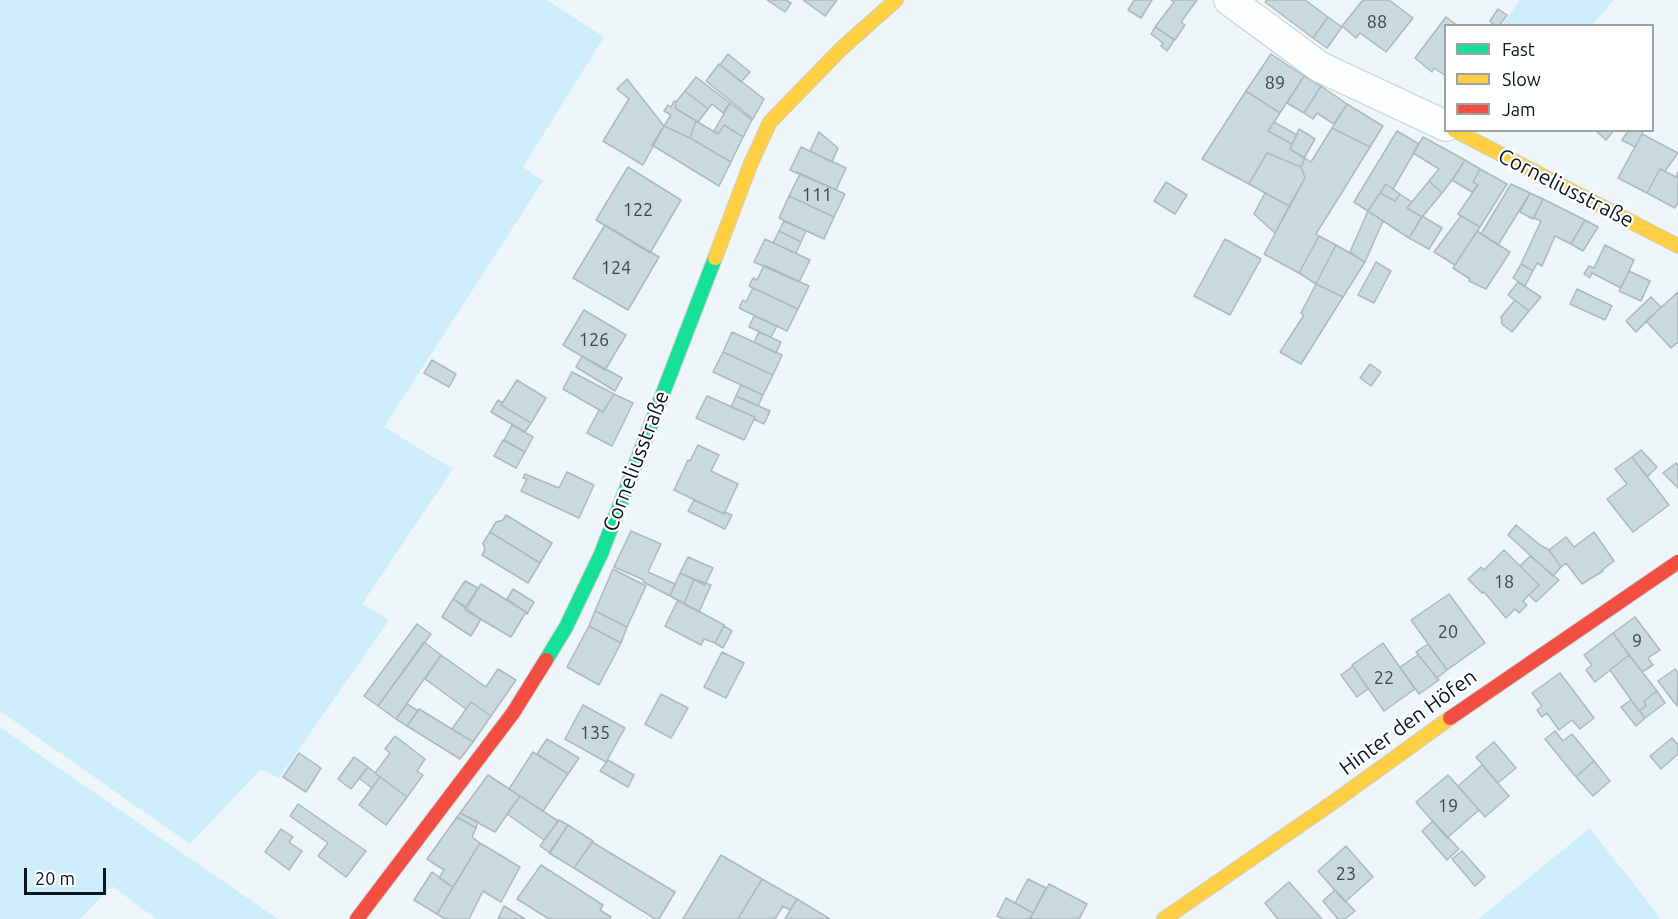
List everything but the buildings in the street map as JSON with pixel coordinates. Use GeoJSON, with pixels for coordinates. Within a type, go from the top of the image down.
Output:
{"type":"FeatureCollection","features":[{"type":"Feature","properties":{"kind":"street","name":"Corneliusstraße"},"geometry":{"type":"LineString","coordinates":[[357,919],[509,719],[566,627],[601,554],[750,164],[770,122],[841,49],[896,0]]}},
{"type":"Feature","properties":{"kind":"street"},"geometry":{"type":"LineString","coordinates":[[1228,0],[1320,67],[1444,125]]}},
{"type":"Feature","properties":{"kind":"street","name":"Corneliusstraße"},"geometry":{"type":"LineString","coordinates":[[1458,132],[1678,246]]}},
{"type":"Feature","properties":{"kind":"street","name":"Hinter den Höfen"},"geometry":{"type":"LineString","coordinates":[[1164,919],[1505,679],[1678,562]]}},
{"type":"Feature","properties":{"kind":"shaded area"},"geometry":{"type":"Polygon","coordinates":[[[0,0],[547,0],[604,37],[523,167],[543,181],[384,427],[453,469],[362,604],[389,620],[279,778],[261,769],[190,844],[0,711],[0,0]]]}},
{"type":"Feature","properties":{"kind":"shaded area"},"geometry":{"type":"Polygon","coordinates":[[[1520,0],[1614,0],[1593,24],[1503,24],[1520,0]]]}},
{"type":"Feature","properties":{"kind":"shaded area"},"geometry":{"type":"Polygon","coordinates":[[[0,727],[278,919],[156,919],[112,886],[80,919],[0,919],[0,727]]]}},
{"type":"Feature","properties":{"kind":"shaded area"},"geometry":{"type":"Polygon","coordinates":[[[1590,828],[1661,919],[1478,919],[1482,916],[1590,828]]]}},
{"type":"Feature","properties":{"kind":"traffic: fast"},"geometry":{"type":"LineString","coordinates":[[546,660],[566,627],[601,554],[715,258]]}},
{"type":"Feature","properties":{"kind":"traffic: slow"},"geometry":{"type":"LineString","coordinates":[[715,258],[751,163],[770,122],[841,49],[896,0]]}},
{"type":"Feature","properties":{"kind":"traffic: slow"},"geometry":{"type":"LineString","coordinates":[[1458,132],[1678,246]]}},
{"type":"Feature","properties":{"kind":"traffic: slow"},"geometry":{"type":"LineString","coordinates":[[1164,919],[1450,718]]}},
{"type":"Feature","properties":{"kind":"traffic: jam"},"geometry":{"type":"LineString","coordinates":[[1450,718],[1678,562]]}},
{"type":"Feature","properties":{"kind":"traffic: jam"},"geometry":{"type":"LineString","coordinates":[[357,919],[513,713],[546,660]]}}]}
